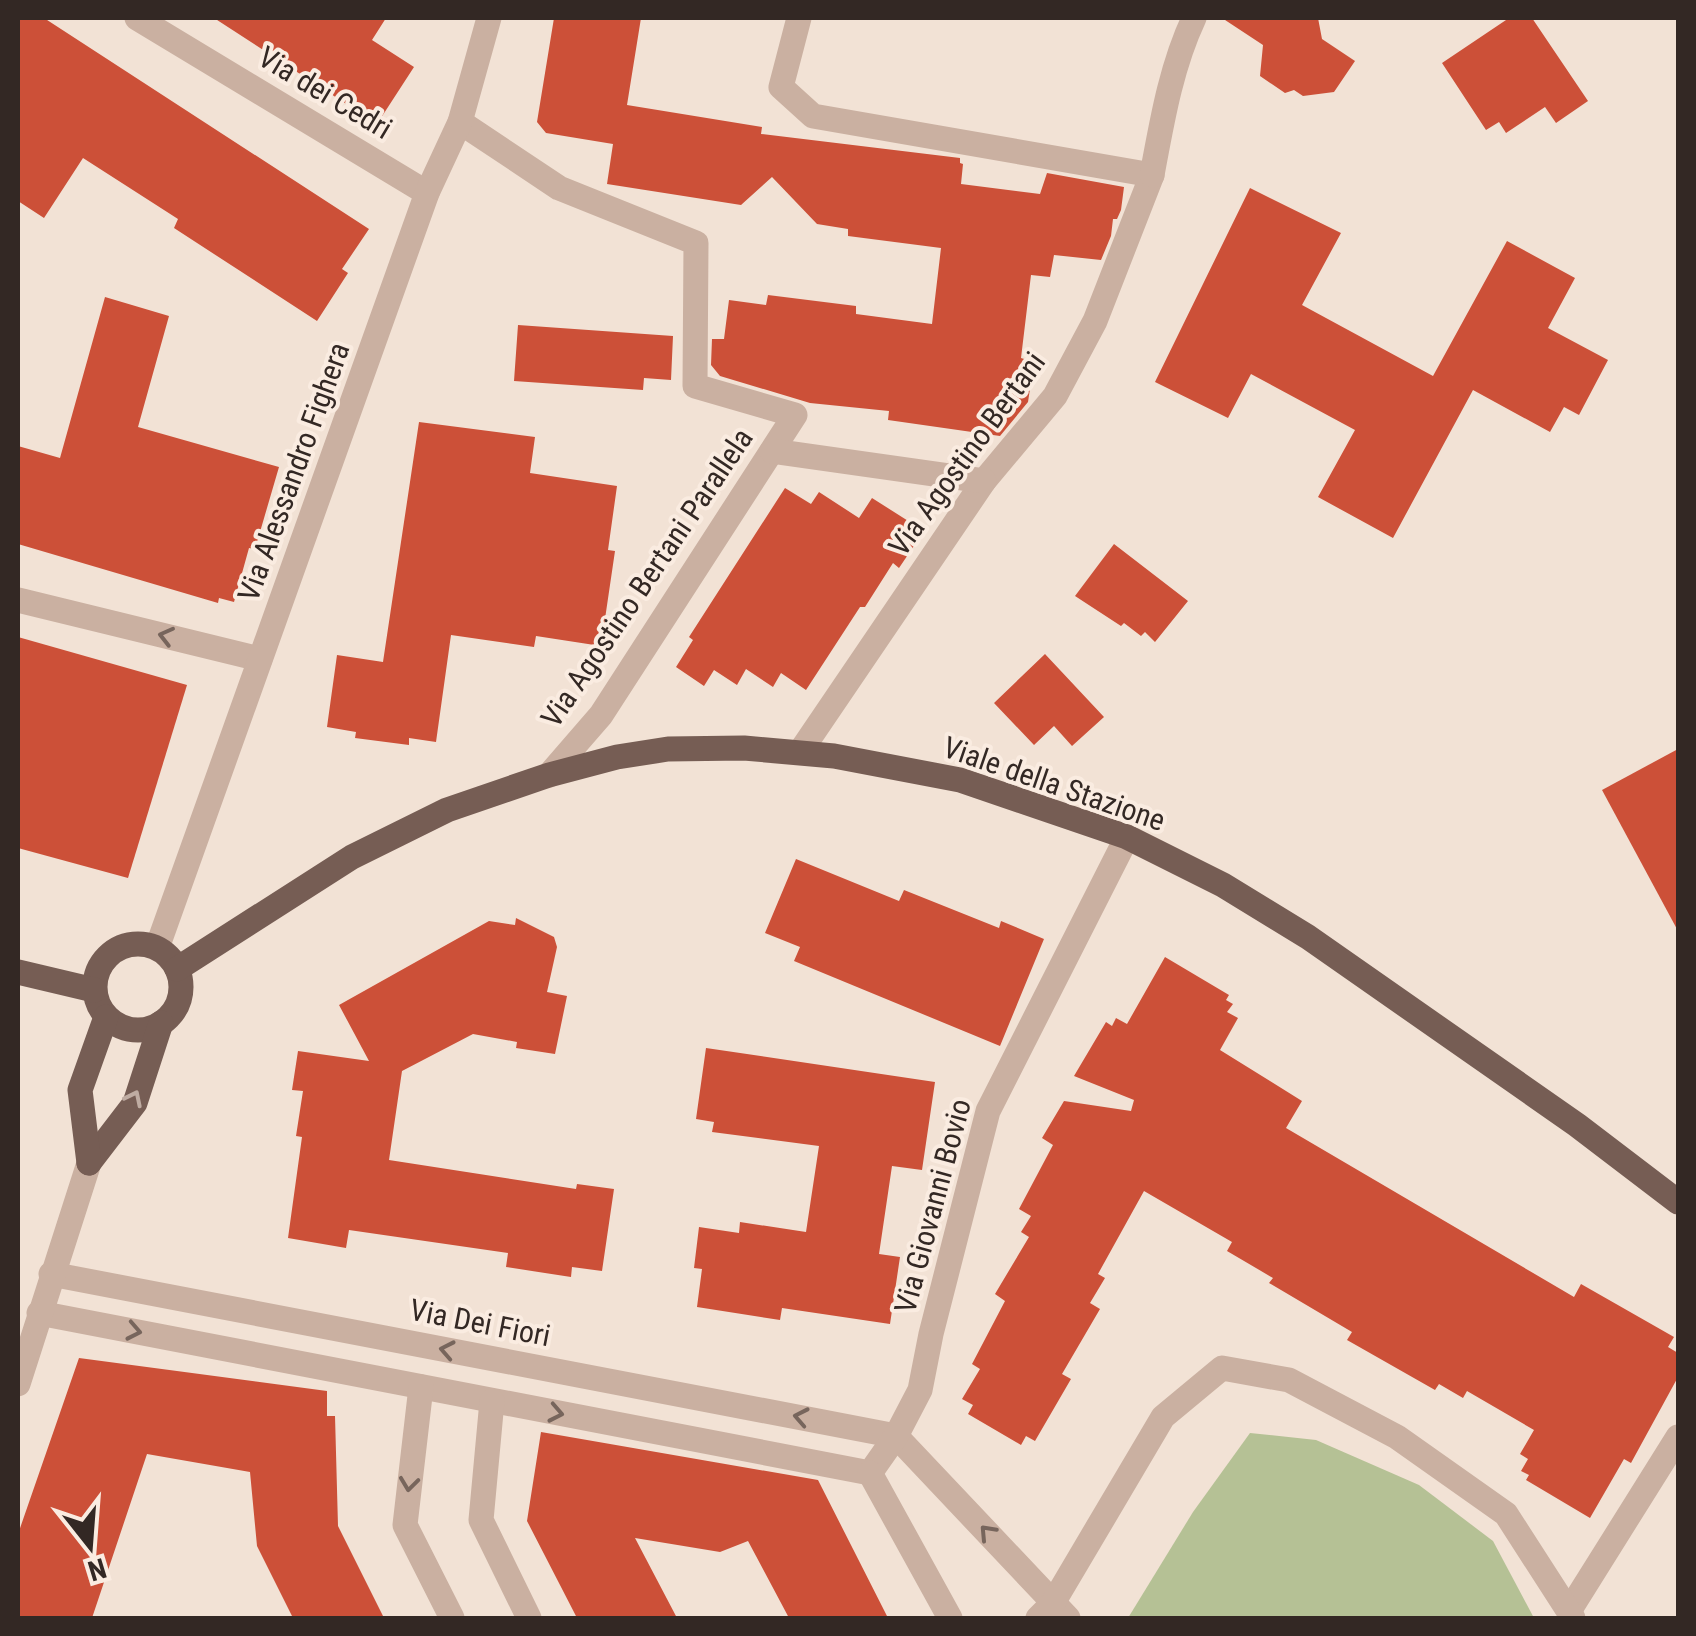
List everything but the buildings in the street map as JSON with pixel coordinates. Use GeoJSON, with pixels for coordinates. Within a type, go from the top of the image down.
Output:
{"type":"FeatureCollection","features":[{"type":"Feature","properties":{"kind":"main road","name":"Viale della Stazione"},"geometry":{"type":"LineString","coordinates":[[178,969],[352,857],[447,810],[549,774],[668,749],[800,752],[960,780],[1127,837],[1223,886],[1308,937],[1577,1125],[1678,1202]]}},
{"type":"Feature","properties":{"kind":"main road"},"geometry":{"type":"LineString","coordinates":[[145,944],[157,948],[178,969],[180,999],[162,1023],[148,1029],[118,1026],[98,1004],[94,990],[100,965],[119,947],[145,944]]}},
{"type":"Feature","properties":{"kind":"main road"},"geometry":{"type":"LineString","coordinates":[[18,972],[94,990]]}},
{"type":"Feature","properties":{"kind":"main road"},"geometry":{"type":"LineString","coordinates":[[88,1163],[80,1090],[106,1017]]}},
{"type":"Feature","properties":{"kind":"main road"},"geometry":{"type":"LineString","coordinates":[[88,1163],[135,1103],[162,1023]]}},
{"type":"Feature","properties":{"kind":"street","name":"Via dei Cedri"},"geometry":{"type":"LineString","coordinates":[[137,18],[427,193]]}},
{"type":"Feature","properties":{"kind":"street","name":"Via Alessandro Fighera"},"geometry":{"type":"LineString","coordinates":[[157,948],[427,193],[460,122],[489,18]]}},
{"type":"Feature","properties":{"kind":"street"},"geometry":{"type":"LineString","coordinates":[[799,18],[781,86],[813,116],[1152,174]]}},
{"type":"Feature","properties":{"kind":"street","name":"Via Agostino Bertani"},"geometry":{"type":"LineString","coordinates":[[800,752],[984,480],[1055,396],[1095,321],[1152,174],[1166,104],[1184,39],[1194,18]]}},
{"type":"Feature","properties":{"kind":"street","name":"Via Agostino Bertani Parallela"},"geometry":{"type":"LineString","coordinates":[[460,122],[559,188],[696,242],[694,386],[795,415],[602,715],[549,774]]}},
{"type":"Feature","properties":{"kind":"street"},"geometry":{"type":"LineString","coordinates":[[772,451],[984,480]]}},
{"type":"Feature","properties":{"kind":"street"},"geometry":{"type":"LineString","coordinates":[[18,600],[260,659]]}},
{"type":"Feature","properties":{"kind":"street","name":"Via Giovanni Bovio"},"geometry":{"type":"LineString","coordinates":[[896,1436],[920,1390],[988,1111],[1127,837]]}},
{"type":"Feature","properties":{"kind":"street"},"geometry":{"type":"LineString","coordinates":[[18,1384],[23,1347],[52,1274],[88,1163]]}},
{"type":"Feature","properties":{"kind":"street","name":"Via Dei Fiori"},"geometry":{"type":"LineString","coordinates":[[52,1274],[896,1436]]}},
{"type":"Feature","properties":{"kind":"street"},"geometry":{"type":"LineString","coordinates":[[38,1313],[870,1472]]}},
{"type":"Feature","properties":{"kind":"street"},"geometry":{"type":"LineString","coordinates":[[870,1472],[896,1436],[1053,1613],[1163,1417],[1222,1368],[1289,1380],[1398,1438],[1506,1514],[1571,1615],[1678,1438]]}},
{"type":"Feature","properties":{"kind":"street"},"geometry":{"type":"LineString","coordinates":[[421,1388],[405,1524],[452,1618]]}},
{"type":"Feature","properties":{"kind":"street"},"geometry":{"type":"LineString","coordinates":[[492,1402],[481,1520],[529,1618]]}},
{"type":"Feature","properties":{"kind":"street"},"geometry":{"type":"LineString","coordinates":[[870,1472],[950,1618]]}},
{"type":"Feature","properties":{"kind":"green space"},"geometry":{"type":"Polygon","coordinates":[[[1250,1433],[1316,1440],[1419,1485],[1493,1541],[1534,1618],[1128,1618],[1193,1512],[1250,1433]]]}}]}
